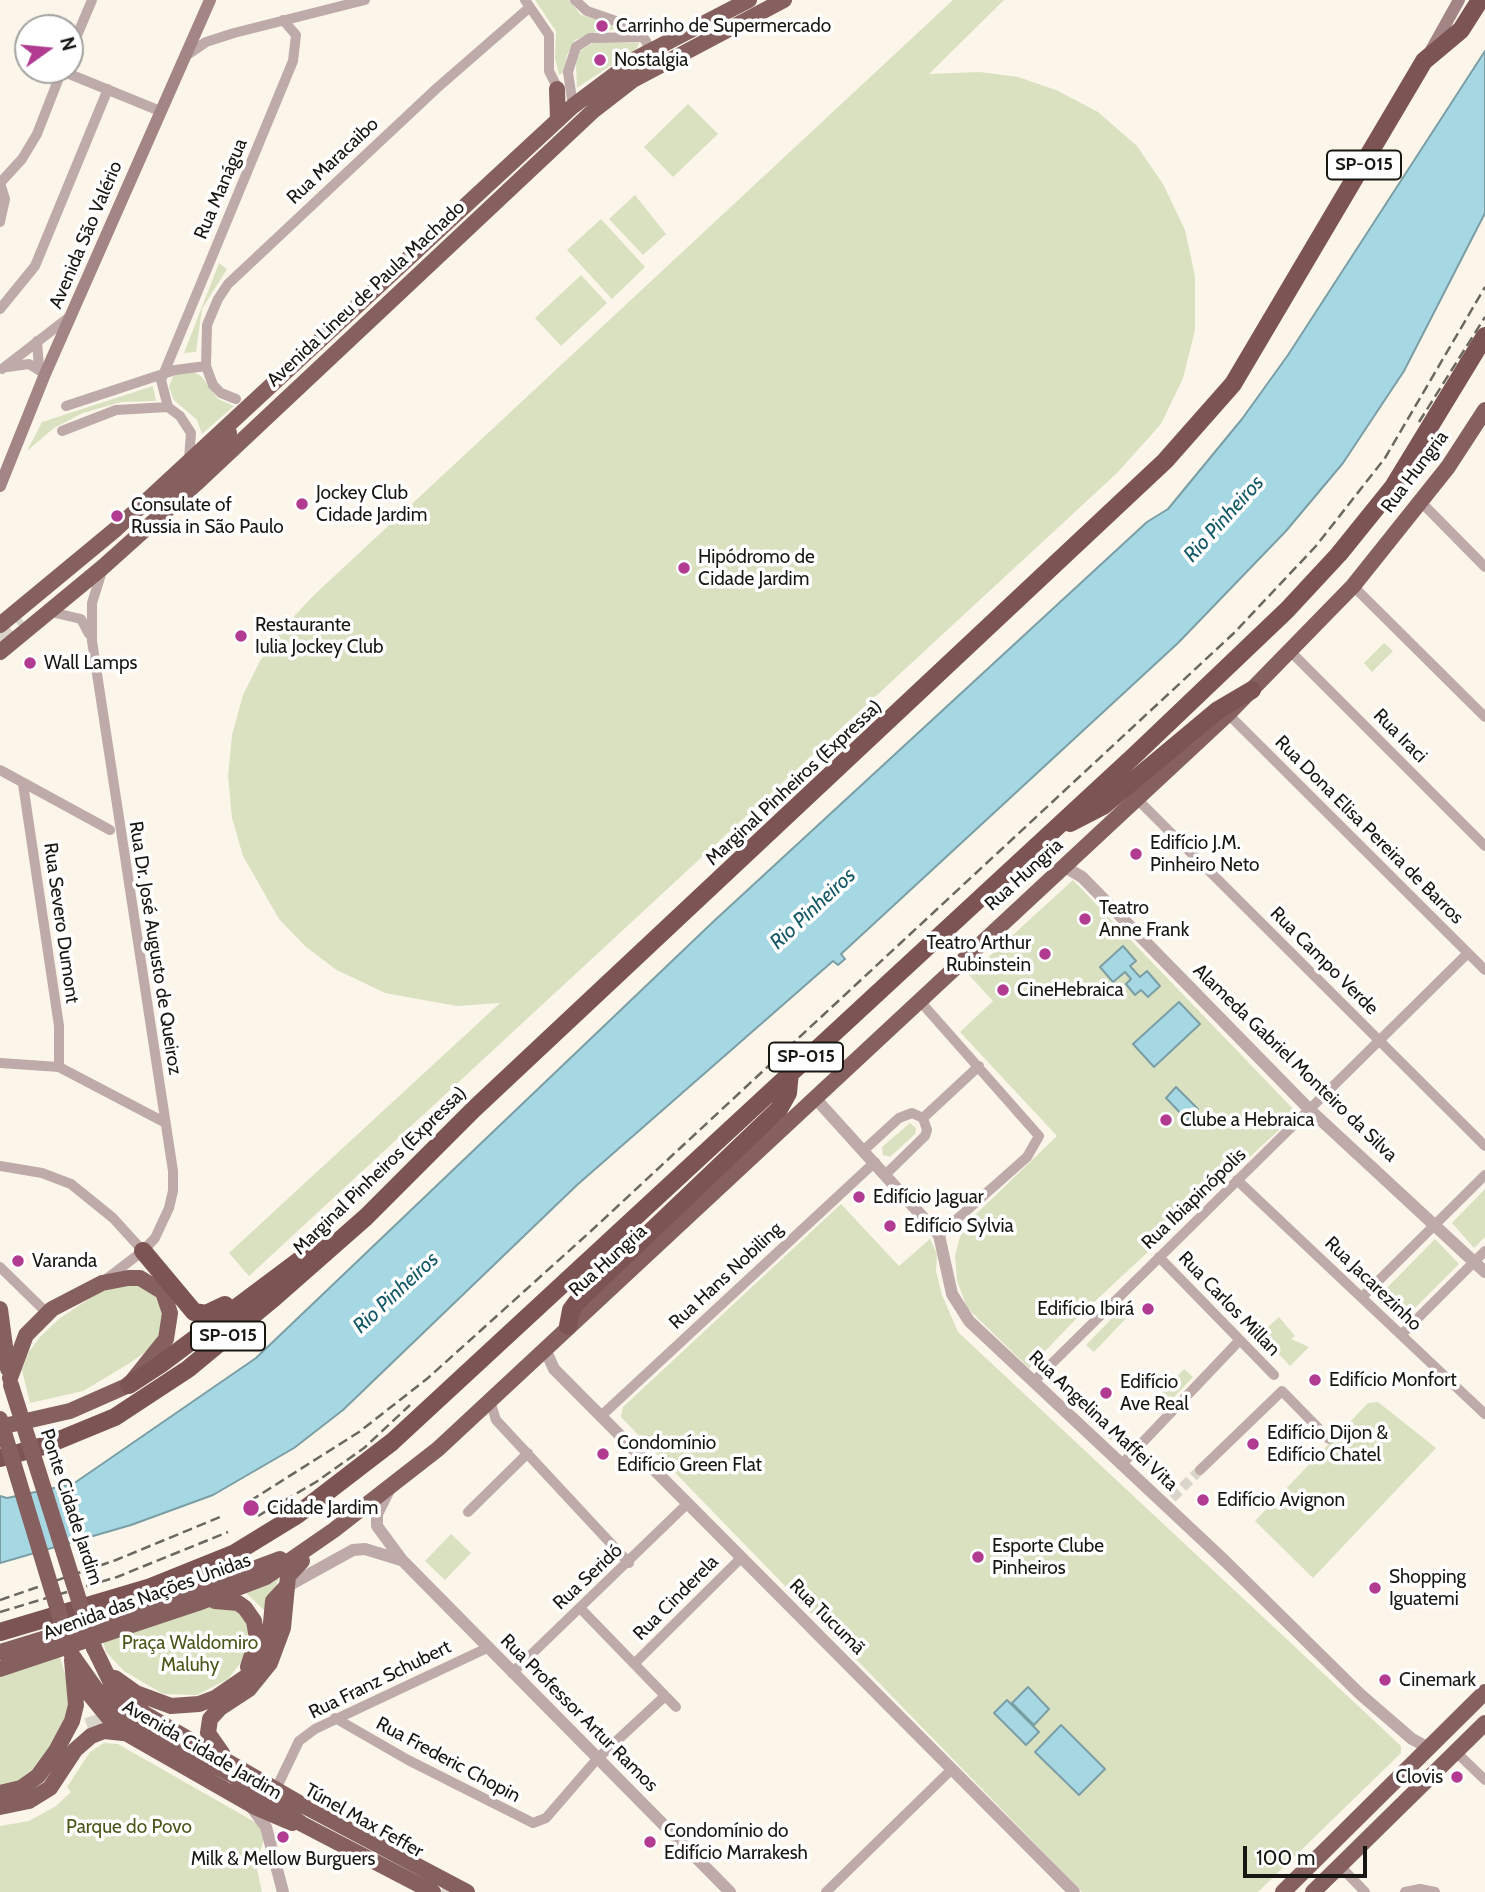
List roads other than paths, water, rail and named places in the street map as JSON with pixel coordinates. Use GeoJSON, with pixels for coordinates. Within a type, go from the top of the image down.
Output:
{"type":"FeatureCollection","features":[{"type":"Feature","properties":{"kind":"highway","name":"Avenida Lineu de Paula Machado"},"geometry":{"type":"LineString","coordinates":[[0,625],[116,529],[573,106],[646,44],[749,0]]}},
{"type":"Feature","properties":{"kind":"highway","name":"Avenida Lineu de Paula Machado"},"geometry":{"type":"LineString","coordinates":[[0,652],[103,567],[593,111],[633,80],[784,0]]}},
{"type":"Feature","properties":{"kind":"highway","name":"Marginal Pinheiros (Expressa)"},"geometry":{"type":"LineString","coordinates":[[0,1458],[75,1434],[148,1397],[235,1331],[366,1217],[474,1109],[1165,461],[1233,384],[1424,61],[1461,30],[1480,0]]}},
{"type":"Feature","properties":{"kind":"highway"},"geometry":{"type":"LineString","coordinates":[[633,80],[646,64],[646,44]]}},
{"type":"Feature","properties":{"kind":"highway"},"geometry":{"type":"LineString","coordinates":[[557,89],[558,120]]}},
{"type":"Feature","properties":{"kind":"highway"},"geometry":{"type":"LineString","coordinates":[[573,106],[593,111]]}},
{"type":"Feature","properties":{"kind":"highway","name":"SP-015"},"geometry":{"type":"LineString","coordinates":[[0,1632],[148,1588],[235,1553],[297,1515],[373,1457],[470,1373],[1287,610],[1339,554],[1393,487],[1485,336]]}},
{"type":"Feature","properties":{"kind":"highway"},"geometry":{"type":"LineString","coordinates":[[24,622],[145,517],[215,450],[268,386]]}},
{"type":"Feature","properties":{"kind":"highway","name":"Rua Hungria"},"geometry":{"type":"LineString","coordinates":[[334,1530],[490,1401],[1228,714],[1353,586],[1421,502],[1483,416]]}},
{"type":"Feature","properties":{"kind":"highway"},"geometry":{"type":"LineString","coordinates":[[215,450],[259,423]]}},
{"type":"Feature","properties":{"kind":"highway"},"geometry":{"type":"LineString","coordinates":[[1054,830],[1102,806],[1224,705],[1252,690]]}},
{"type":"Feature","properties":{"kind":"highway"},"geometry":{"type":"LineString","coordinates":[[568,1326],[571,1310],[577,1302],[779,1110],[788,1093],[790,1072]]}},
{"type":"Feature","properties":{"kind":"highway"},"geometry":{"type":"LineString","coordinates":[[0,1427],[70,1411],[129,1385],[162,1364],[271,1280],[366,1217]]}},
{"type":"Feature","properties":{"kind":"highway"},"geometry":{"type":"LineString","coordinates":[[143,1251],[155,1262],[189,1308],[199,1314],[213,1311],[271,1280]]}},
{"type":"Feature","properties":{"kind":"highway"},"geometry":{"type":"LineString","coordinates":[[129,1385],[158,1353],[166,1339],[170,1313],[163,1293],[148,1268],[143,1251]]}},
{"type":"Feature","properties":{"kind":"highway"},"geometry":{"type":"LineString","coordinates":[[10,1382],[26,1335],[47,1313],[102,1283],[140,1278],[163,1293]]}},
{"type":"Feature","properties":{"kind":"highway","name":"Ponte Cidade Jardim"},"geometry":{"type":"LineString","coordinates":[[0,1309],[10,1382],[94,1648]]}},
{"type":"Feature","properties":{"kind":"highway"},"geometry":{"type":"LineString","coordinates":[[0,1419],[71,1654],[76,1705],[72,1721],[56,1751],[38,1776],[20,1788],[0,1793]]}},
{"type":"Feature","properties":{"kind":"highway"},"geometry":{"type":"LineString","coordinates":[[231,1763],[211,1740],[208,1724],[220,1708],[250,1689],[270,1663],[283,1628],[286,1587],[292,1570],[334,1530]]}},
{"type":"Feature","properties":{"kind":"highway","name":"Avenida das Nações Unidas"},"geometry":{"type":"LineString","coordinates":[[0,1670],[267,1577],[334,1530]]}},
{"type":"Feature","properties":{"kind":"highway","name":"Avenida das Nações Unidas"},"geometry":{"type":"LineString","coordinates":[[0,1652],[170,1600],[302,1550]]}},
{"type":"Feature","properties":{"kind":"highway"},"geometry":{"type":"LineString","coordinates":[[99,1664],[135,1692],[171,1706],[207,1701],[238,1682],[263,1658],[270,1644],[272,1601],[286,1587]]}},
{"type":"Feature","properties":{"kind":"highway"},"geometry":{"type":"LineString","coordinates":[[198,1603],[219,1600],[238,1603],[254,1621],[257,1630],[254,1652],[238,1682]]}},
{"type":"Feature","properties":{"kind":"highway"},"geometry":{"type":"LineString","coordinates":[[0,1640],[20,1627]]}},
{"type":"Feature","properties":{"kind":"highway","name":"Avenida Cidade Jardim"},"geometry":{"type":"LineString","coordinates":[[94,1648],[99,1664],[114,1689],[145,1714],[467,1892]]}},
{"type":"Feature","properties":{"kind":"highway","name":"Avenida Cidade Jardim"},"geometry":{"type":"LineString","coordinates":[[71,1654],[92,1700],[109,1721],[241,1799],[281,1820],[302,1824]]}},
{"type":"Feature","properties":{"kind":"highway","name":"Avenida Cidade Jardim"},"geometry":{"type":"LineString","coordinates":[[71,1654],[96,1689],[125,1716],[234,1776],[302,1824],[429,1887]]}},
{"type":"Feature","properties":{"kind":"highway"},"geometry":{"type":"LineString","coordinates":[[1283,1892],[1485,1692]]}},
{"type":"Feature","properties":{"kind":"highway","name":"Túnel Max Feffer"},"geometry":{"type":"LineString","coordinates":[[145,1714],[157,1725],[429,1887]]}},
{"type":"Feature","properties":{"kind":"highway"},"geometry":{"type":"LineString","coordinates":[[1313,1892],[1485,1723]]}},
{"type":"Feature","properties":{"kind":"highway"},"geometry":{"type":"LineString","coordinates":[[0,1802],[22,1796],[46,1780],[75,1736],[87,1726]]}},
{"type":"Feature","properties":{"kind":"highway"},"geometry":{"type":"LineString","coordinates":[[0,1807],[29,1801],[50,1788],[75,1749],[91,1736],[104,1731],[127,1730],[302,1824]]}},
{"type":"Feature","properties":{"kind":"main road","name":"Avenida São Valério"},"geometry":{"type":"LineString","coordinates":[[0,486],[42,371],[73,315],[181,60],[210,0]]}},
{"type":"Feature","properties":{"kind":"main road"},"geometry":{"type":"LineString","coordinates":[[1424,61],[1459,0]]}},
{"type":"Feature","properties":{"kind":"street"},"geometry":{"type":"LineString","coordinates":[[84,19],[92,0]]}},
{"type":"Feature","properties":{"kind":"street"},"geometry":{"type":"LineString","coordinates":[[181,60],[206,42],[365,0]]}},
{"type":"Feature","properties":{"kind":"street"},"geometry":{"type":"LineString","coordinates":[[575,0],[587,11],[625,23],[646,44]]}},
{"type":"Feature","properties":{"kind":"street"},"geometry":{"type":"LineString","coordinates":[[528,3],[549,35],[549,71],[557,89],[573,106]]}},
{"type":"Feature","properties":{"kind":"street","name":"Rua Maracaibo"},"geometry":{"type":"LineString","coordinates":[[206,366],[207,325],[218,299],[229,284],[528,3]]}},
{"type":"Feature","properties":{"kind":"street","name":"Rua Manágua"},"geometry":{"type":"LineString","coordinates":[[162,375],[293,61],[296,35],[283,20]]}},
{"type":"Feature","properties":{"kind":"street"},"geometry":{"type":"LineString","coordinates":[[573,106],[568,72],[576,47],[590,38],[646,44]]}},
{"type":"Feature","properties":{"kind":"street"},"geometry":{"type":"LineString","coordinates":[[84,79],[160,111]]}},
{"type":"Feature","properties":{"kind":"street"},"geometry":{"type":"LineString","coordinates":[[0,222],[5,199],[0,183],[22,159],[37,134],[57,84]]}},
{"type":"Feature","properties":{"kind":"street"},"geometry":{"type":"LineString","coordinates":[[0,309],[35,266],[108,89]]}},
{"type":"Feature","properties":{"kind":"street"},"geometry":{"type":"LineString","coordinates":[[1,369],[73,315]]}},
{"type":"Feature","properties":{"kind":"street"},"geometry":{"type":"LineString","coordinates":[[37,341],[42,371]]}},
{"type":"Feature","properties":{"kind":"street"},"geometry":{"type":"LineString","coordinates":[[1,369],[24,363],[42,371]]}},
{"type":"Feature","properties":{"kind":"street"},"geometry":{"type":"LineString","coordinates":[[66,406],[183,368],[206,366],[213,385],[221,393],[236,399]]}},
{"type":"Feature","properties":{"kind":"street"},"geometry":{"type":"LineString","coordinates":[[162,375],[161,387],[168,407],[180,416],[191,433],[189,460]]}},
{"type":"Feature","properties":{"kind":"street"},"geometry":{"type":"LineString","coordinates":[[62,431],[116,410],[168,407]]}},
{"type":"Feature","properties":{"kind":"street"},"geometry":{"type":"LineString","coordinates":[[1421,502],[1485,567]]}},
{"type":"Feature","properties":{"kind":"street","name":"Rua Dr. José Augusto de Queiroz"},"geometry":{"type":"LineString","coordinates":[[102,1283],[143,1251],[165,1220],[173,1191],[92,641],[92,603],[103,567]]}},
{"type":"Feature","properties":{"kind":"street"},"geometry":{"type":"LineString","coordinates":[[1353,586],[1484,713]]}},
{"type":"Feature","properties":{"kind":"street"},"geometry":{"type":"LineString","coordinates":[[51,612],[81,619],[92,641]]}},
{"type":"Feature","properties":{"kind":"street","name":"Rua Iraci"},"geometry":{"type":"LineString","coordinates":[[1290,651],[1485,846]]}},
{"type":"Feature","properties":{"kind":"street","name":"Rua Dona Elisa Pereira de Barros"},"geometry":{"type":"LineString","coordinates":[[1228,714],[1484,967]]}},
{"type":"Feature","properties":{"kind":"street"},"geometry":{"type":"LineString","coordinates":[[0,770],[110,830]]}},
{"type":"Feature","properties":{"kind":"street","name":"Rua Severo Dumont"},"geometry":{"type":"LineString","coordinates":[[23,784],[59,1026],[59,1067]]}},
{"type":"Feature","properties":{"kind":"street","name":"Rua Campo Verde"},"geometry":{"type":"LineString","coordinates":[[1138,800],[1485,1146]]}},
{"type":"Feature","properties":{"kind":"street","name":"Alameda Gabriel Monteiro da Silva"},"geometry":{"type":"LineString","coordinates":[[1071,862],[1082,877],[1310,1110],[1485,1272]]}},
{"type":"Feature","properties":{"kind":"street","name":"Rua Ibiapinópolis"},"geometry":{"type":"LineString","coordinates":[[1034,1381],[1468,953]]}},
{"type":"Feature","properties":{"kind":"street"},"geometry":{"type":"LineString","coordinates":[[919,1000],[1037,1130],[1039,1140],[1027,1157],[939,1234]]}},
{"type":"Feature","properties":{"kind":"street"},"geometry":{"type":"LineString","coordinates":[[0,1063],[59,1067],[164,1122]]}},
{"type":"Feature","properties":{"kind":"street"},"geometry":{"type":"LineString","coordinates":[[923,1118],[979,1066]]}},
{"type":"Feature","properties":{"kind":"street","name":"Rua Angelina Maffei Vita"},"geometry":{"type":"LineString","coordinates":[[816,1099],[887,1173],[939,1234],[948,1280],[958,1307],[984,1336],[1121,1465],[1168,1502],[1360,1694],[1424,1752]]}},
{"type":"Feature","properties":{"kind":"street"},"geometry":{"type":"LineString","coordinates":[[864,1150],[899,1118],[912,1113],[923,1118],[927,1130],[925,1136],[887,1173]]}},
{"type":"Feature","properties":{"kind":"street","name":"Rua Hans Nobiling"},"geometry":{"type":"LineString","coordinates":[[601,1416],[875,1162]]}},
{"type":"Feature","properties":{"kind":"street"},"geometry":{"type":"LineString","coordinates":[[0,1166],[42,1173],[71,1184],[113,1218],[143,1251]]}},
{"type":"Feature","properties":{"kind":"street"},"geometry":{"type":"LineString","coordinates":[[1362,1297],[1485,1175]]}},
{"type":"Feature","properties":{"kind":"street","name":"Rua Jacarezinho"},"geometry":{"type":"LineString","coordinates":[[1237,1180],[1485,1414]]}},
{"type":"Feature","properties":{"kind":"street"},"geometry":{"type":"LineString","coordinates":[[1401,1335],[1485,1251]]}},
{"type":"Feature","properties":{"kind":"street","name":"Rua Carlos Millan"},"geometry":{"type":"LineString","coordinates":[[1159,1257],[1238,1342],[1274,1375]]}},
{"type":"Feature","properties":{"kind":"street"},"geometry":{"type":"LineString","coordinates":[[0,1267],[47,1313]]}},
{"type":"Feature","properties":{"kind":"street"},"geometry":{"type":"LineString","coordinates":[[1121,1465],[1238,1342]]}},
{"type":"Feature","properties":{"kind":"street","name":"Rua Tucumã"},"geometry":{"type":"LineString","coordinates":[[545,1349],[554,1370],[1074,1892]]}},
{"type":"Feature","properties":{"kind":"street"},"geometry":{"type":"LineString","coordinates":[[529,1364],[554,1370]]}},
{"type":"Feature","properties":{"kind":"street"},"geometry":{"type":"LineString","coordinates":[[1200,1470],[1282,1391],[1329,1439]]}},
{"type":"Feature","properties":{"kind":"street"},"geometry":{"type":"LineString","coordinates":[[490,1401],[492,1416],[629,1563]]}},
{"type":"Feature","properties":{"kind":"street"},"geometry":{"type":"LineString","coordinates":[[468,1512],[528,1453]]}},
{"type":"Feature","properties":{"kind":"street","name":"Rua Professor Artur Ramos"},"geometry":{"type":"LineString","coordinates":[[394,1483],[380,1503],[376,1520],[380,1532],[402,1560],[730,1892]]}},
{"type":"Feature","properties":{"kind":"street","name":"Rua Seridó"},"geometry":{"type":"LineString","coordinates":[[512,1674],[687,1504]]}},
{"type":"Feature","properties":{"kind":"street","name":"Rua Professor Artur Ramos"},"geometry":{"type":"LineString","coordinates":[[286,1587],[353,1549],[365,1549],[402,1560]]}},
{"type":"Feature","properties":{"kind":"street","name":"Rua Cinderela"},"geometry":{"type":"LineString","coordinates":[[635,1663],[741,1558]]}},
{"type":"Feature","properties":{"kind":"street"},"geometry":{"type":"LineString","coordinates":[[580,1608],[676,1707]]}},
{"type":"Feature","properties":{"kind":"street","name":"Rua Franz Schubert"},"geometry":{"type":"LineString","coordinates":[[276,1788],[299,1741],[335,1718],[487,1648]]}},
{"type":"Feature","properties":{"kind":"street"},"geometry":{"type":"LineString","coordinates":[[597,1759],[665,1696]]}},
{"type":"Feature","properties":{"kind":"street","name":"Rua Frederic Chopin"},"geometry":{"type":"LineString","coordinates":[[335,1718],[533,1823],[546,1818],[597,1759]]}},
{"type":"Feature","properties":{"kind":"street"},"geometry":{"type":"LineString","coordinates":[[1456,1752],[1485,1780]]}},
{"type":"Feature","properties":{"kind":"street"},"geometry":{"type":"LineString","coordinates":[[826,1892],[952,1769]]}},
{"type":"Feature","properties":{"kind":"street"},"geometry":{"type":"LineString","coordinates":[[241,1799],[258,1813],[267,1827],[283,1892]]}},
{"type":"Feature","properties":{"kind":"street"},"geometry":{"type":"LineString","coordinates":[[1340,1866],[1365,1892]]}},
{"type":"Feature","properties":{"kind":"street"},"geometry":{"type":"LineString","coordinates":[[1405,1892],[1420,1889],[1435,1892]]}},
{"type":"Feature","properties":{"kind":"water","name":"Rio Pinheiros"},"geometry":{"type":"Polygon","coordinates":[[[1485,51],[1485,213],[1404,371],[1343,463],[1286,531],[1178,643],[841,954],[845,959],[838,965],[833,961],[577,1185],[343,1410],[294,1448],[213,1495],[131,1525],[0,1563],[0,1496],[7,1498],[73,1484],[256,1358],[714,921],[1147,522],[1168,509],[1242,419],[1288,355],[1485,51]]]}},
{"type":"Feature","properties":{"kind":"water"},"geometry":{"type":"Polygon","coordinates":[[[1123,946],[1136,961],[1130,966],[1140,977],[1147,971],[1160,986],[1148,997],[1141,990],[1135,995],[1126,984],[1131,979],[1125,972],[1113,982],[1100,967],[1123,946]]]}},
{"type":"Feature","properties":{"kind":"water"},"geometry":{"type":"Polygon","coordinates":[[[1179,1002],[1200,1024],[1154,1067],[1133,1044],[1179,1002]]]}},
{"type":"Feature","properties":{"kind":"water"},"geometry":{"type":"Polygon","coordinates":[[[1176,1087],[1198,1109],[1187,1120],[1166,1098],[1176,1087]]]}},
{"type":"Feature","properties":{"kind":"water"},"geometry":{"type":"Polygon","coordinates":[[[1028,1687],[1049,1709],[1034,1725],[1012,1703],[1028,1687]]]}},
{"type":"Feature","properties":{"kind":"water"},"geometry":{"type":"Polygon","coordinates":[[[1007,1700],[1039,1732],[1026,1745],[994,1713],[1007,1700]]]}},
{"type":"Feature","properties":{"kind":"water"},"geometry":{"type":"Polygon","coordinates":[[[1061,1725],[1105,1769],[1079,1795],[1035,1752],[1061,1725]]]}},
{"type":"Feature","properties":{"kind":"tunnel"},"geometry":{"type":"LineString","coordinates":[[0,641],[24,622]]}},
{"type":"Feature","properties":{"kind":"tunnel"},"geometry":{"type":"LineString","coordinates":[[1172,1498],[1200,1470]]}},
{"type":"Feature","properties":{"kind":"tunnel"},"geometry":{"type":"LineString","coordinates":[[87,1726],[101,1721],[122,1724]]}},
{"type":"Feature","properties":{"kind":"tunnel"},"geometry":{"type":"LineString","coordinates":[[421,1877],[449,1892]]}},
{"type":"Feature","properties":{"kind":"railway"},"geometry":{"type":"LineString","coordinates":[[250,1501],[359,1432],[428,1378],[591,1231],[1234,633],[1316,546],[1385,458],[1485,287]]}},
{"type":"Feature","properties":{"kind":"railway"},"geometry":{"type":"LineString","coordinates":[[1419,422],[1485,317]]}},
{"type":"Feature","properties":{"kind":"railway"},"geometry":{"type":"LineString","coordinates":[[258,1516],[316,1482],[364,1448],[410,1405]]}},
{"type":"Feature","properties":{"kind":"railway"},"geometry":{"type":"LineString","coordinates":[[0,1600],[116,1560],[220,1517]]}},
{"type":"Feature","properties":{"kind":"railway"},"geometry":{"type":"LineString","coordinates":[[0,1612],[117,1577],[228,1532]]}},
{"type":"Feature","properties":{"kind":"place","name":"Carrinho de Supermercado"},"geometry":{"type":"Point","coordinates":[602,26]}},
{"type":"Feature","properties":{"kind":"place","name":"Nostalgia"},"geometry":{"type":"Point","coordinates":[600,60]}},
{"type":"Feature","properties":{"kind":"place","name":"Jockey Club Cidade Jardim"},"geometry":{"type":"Point","coordinates":[302,504]}},
{"type":"Feature","properties":{"kind":"place","name":"Consulate of Russia in São Paulo"},"geometry":{"type":"Point","coordinates":[117,516]}},
{"type":"Feature","properties":{"kind":"place","name":"Hipódromo de Cidade Jardim"},"geometry":{"type":"Point","coordinates":[684,568]}},
{"type":"Feature","properties":{"kind":"place","name":"Restaurante Iulia Jockey Club"},"geometry":{"type":"Point","coordinates":[241,636]}},
{"type":"Feature","properties":{"kind":"place","name":"Wall Lamps"},"geometry":{"type":"Point","coordinates":[30,663]}},
{"type":"Feature","properties":{"kind":"place","name":"Edifício J.M. Pinheiro Neto"},"geometry":{"type":"Point","coordinates":[1136,854]}},
{"type":"Feature","properties":{"kind":"place","name":"Teatro Anne Frank"},"geometry":{"type":"Point","coordinates":[1085,919]}},
{"type":"Feature","properties":{"kind":"place","name":"Teatro Arthur Rubinstein"},"geometry":{"type":"Point","coordinates":[1045,954]}},
{"type":"Feature","properties":{"kind":"place","name":"CineHebraica"},"geometry":{"type":"Point","coordinates":[1003,990]}},
{"type":"Feature","properties":{"kind":"place","name":"Clube a Hebraica"},"geometry":{"type":"Point","coordinates":[1166,1120]}},
{"type":"Feature","properties":{"kind":"place","name":"Edifício Jaguar"},"geometry":{"type":"Point","coordinates":[859,1197]}},
{"type":"Feature","properties":{"kind":"place","name":"Edifício Sylvia"},"geometry":{"type":"Point","coordinates":[890,1226]}},
{"type":"Feature","properties":{"kind":"place","name":"Varanda"},"geometry":{"type":"Point","coordinates":[18,1261]}},
{"type":"Feature","properties":{"kind":"place","name":"Edifício Ibirá"},"geometry":{"type":"Point","coordinates":[1148,1309]}},
{"type":"Feature","properties":{"kind":"place","name":"Edifício Monfort"},"geometry":{"type":"Point","coordinates":[1315,1380]}},
{"type":"Feature","properties":{"kind":"place","name":"Edifício Ave Real"},"geometry":{"type":"Point","coordinates":[1106,1393]}},
{"type":"Feature","properties":{"kind":"place","name":"Edifício Dijon & Edifício Chatel"},"geometry":{"type":"Point","coordinates":[1253,1444]}},
{"type":"Feature","properties":{"kind":"place","name":"Condomínio Edifício Green Flat"},"geometry":{"type":"Point","coordinates":[603,1454]}},
{"type":"Feature","properties":{"kind":"place","name":"Edifício Avignon"},"geometry":{"type":"Point","coordinates":[1203,1500]}},
{"type":"Feature","properties":{"kind":"place","name":"Cidade Jardim"},"geometry":{"type":"Point","coordinates":[251,1508]}},
{"type":"Feature","properties":{"kind":"place","name":"Esporte Clube Pinheiros"},"geometry":{"type":"Point","coordinates":[978,1557]}},
{"type":"Feature","properties":{"kind":"place","name":"Shopping Iguatemi"},"geometry":{"type":"Point","coordinates":[1375,1588]}},
{"type":"Feature","properties":{"kind":"place","name":"Cinemark"},"geometry":{"type":"Point","coordinates":[1385,1680]}},
{"type":"Feature","properties":{"kind":"place","name":"Clovis"},"geometry":{"type":"Point","coordinates":[1457,1777]}},
{"type":"Feature","properties":{"kind":"place","name":"Milk & Mellow Burguers"},"geometry":{"type":"Point","coordinates":[283,1837]}},
{"type":"Feature","properties":{"kind":"place","name":"Condomínio do Edifício Marrakesh"},"geometry":{"type":"Point","coordinates":[650,1842]}},
{"type":"Feature","properties":{"kind":"park label","name":"Praça Waldomiro Maluhy"},"geometry":{"type":"Point","coordinates":[190,1654]}},
{"type":"Feature","properties":{"kind":"park label","name":"Parque do Povo"},"geometry":{"type":"Point","coordinates":[129,1827]}}]}
